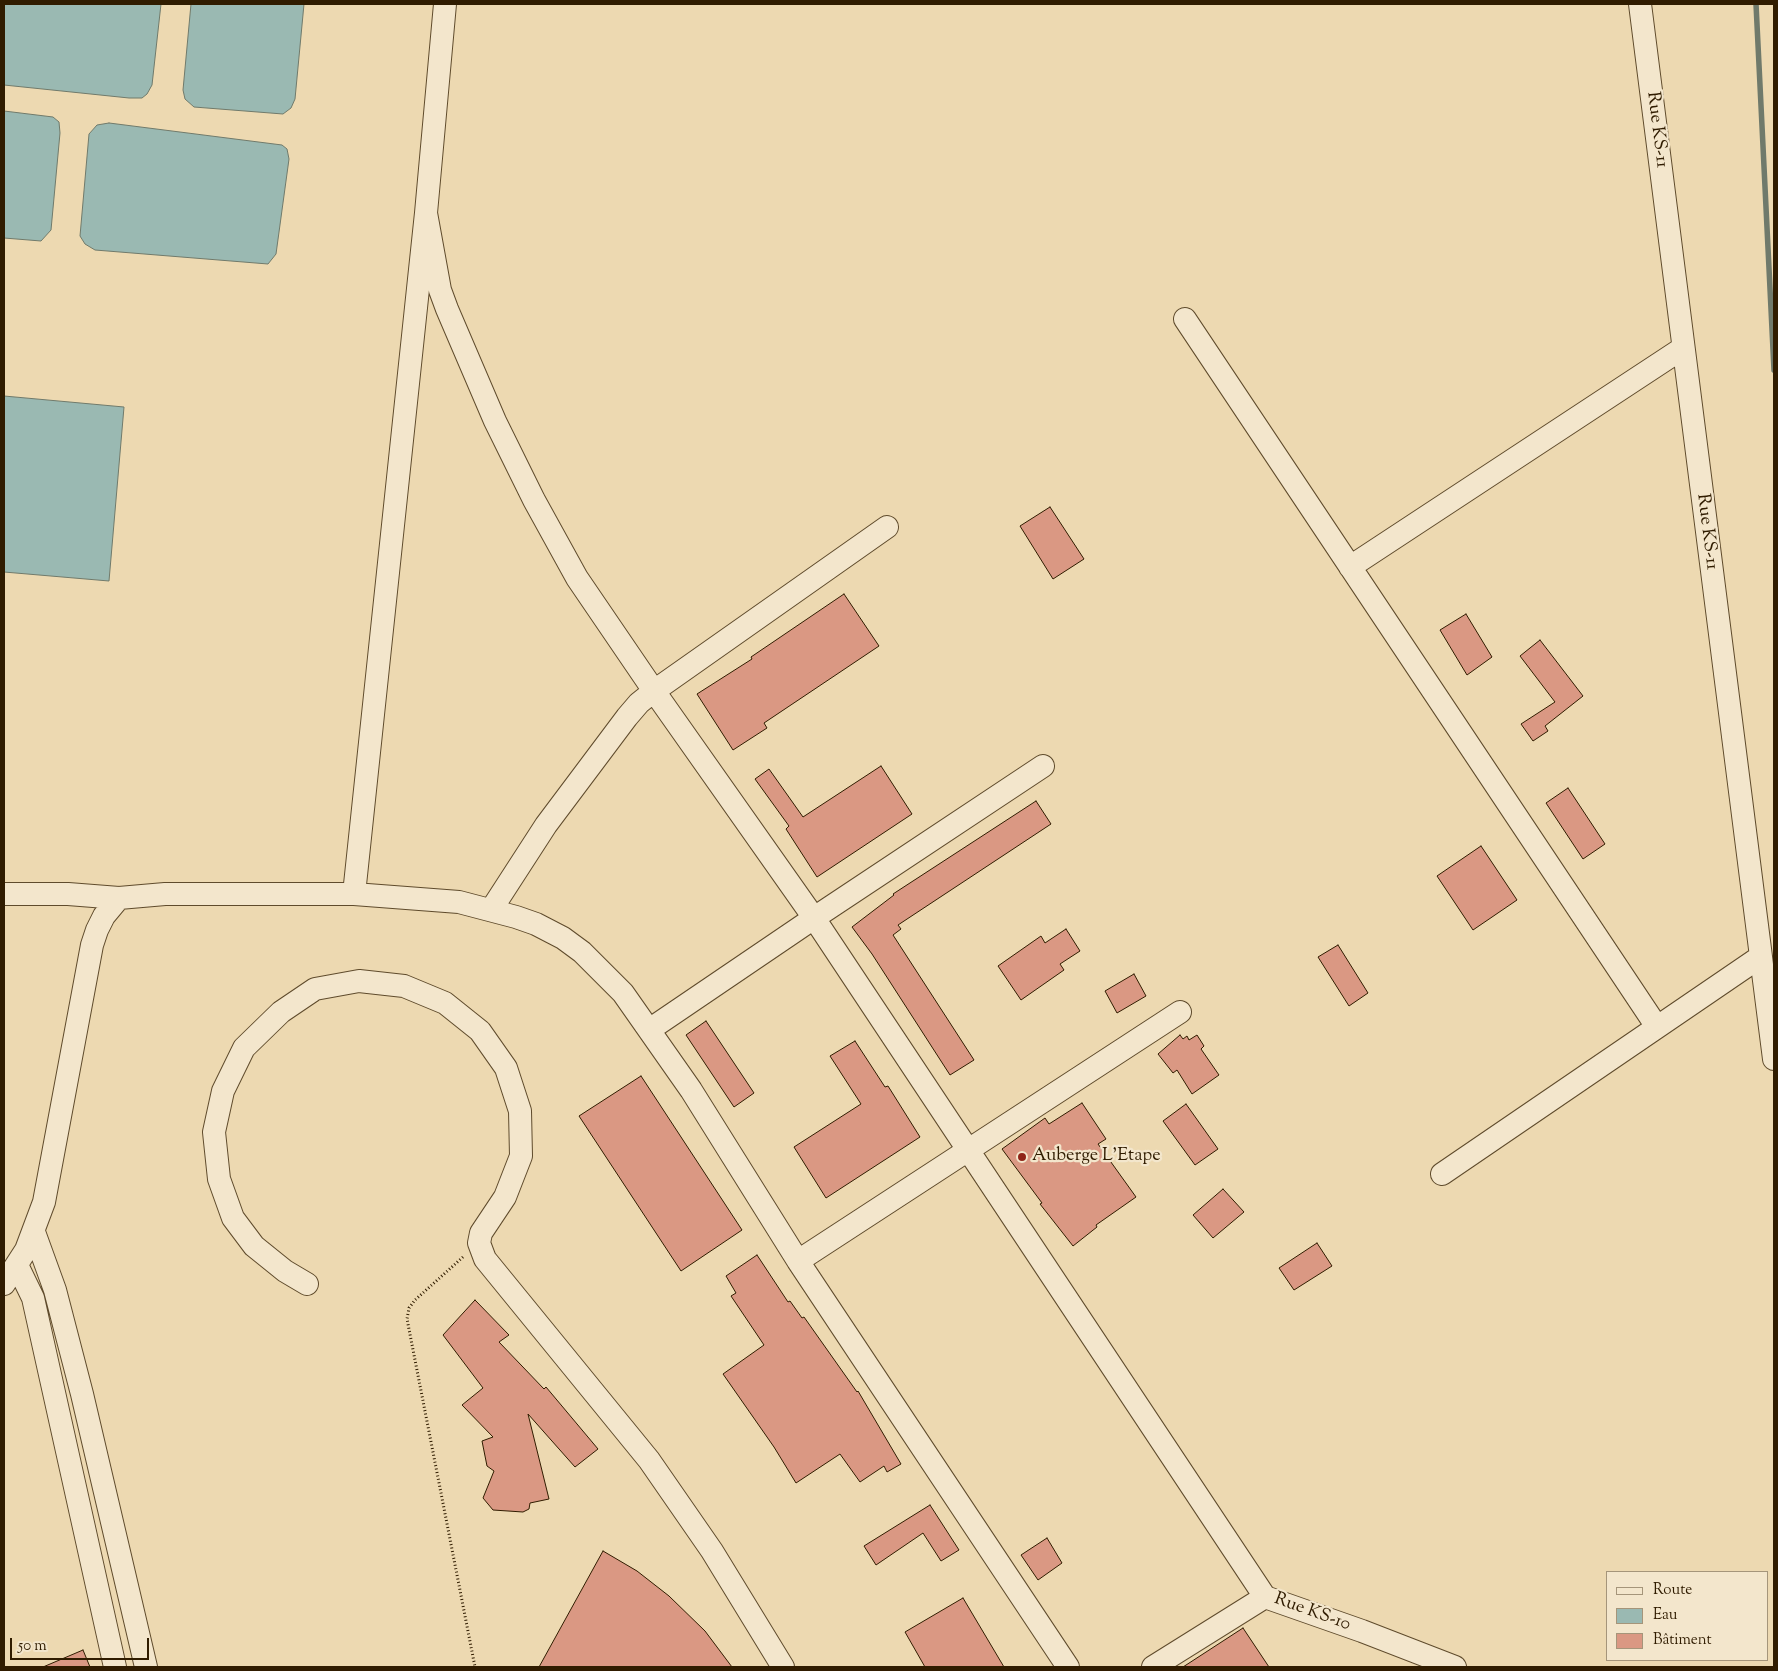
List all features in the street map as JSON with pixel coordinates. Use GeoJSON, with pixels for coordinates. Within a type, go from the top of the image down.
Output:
{"type":"FeatureCollection","features":[{"type":"Feature","properties":{"kind":"street"},"geometry":{"type":"LineString","coordinates":[[354,894],[426,213],[445,4]]}},
{"type":"Feature","properties":{"kind":"street","name":"Rue KS-11"},"geometry":{"type":"LineString","coordinates":[[1640,4],[1774,1059]]}},
{"type":"Feature","properties":{"kind":"street"},"geometry":{"type":"LineString","coordinates":[[426,213],[440,290],[447,309],[495,421],[534,500],[577,578],[814,918],[1266,1597]]}},
{"type":"Feature","properties":{"kind":"street"},"geometry":{"type":"LineString","coordinates":[[1185,319],[1657,1028]]}},
{"type":"Feature","properties":{"kind":"street"},"geometry":{"type":"LineString","coordinates":[[1350,567],[1683,348]]}},
{"type":"Feature","properties":{"kind":"street"},"geometry":{"type":"LineString","coordinates":[[491,910],[552,817],[639,703],[887,527]]}},
{"type":"Feature","properties":{"kind":"street"},"geometry":{"type":"LineString","coordinates":[[649,1030],[1043,766]]}},
{"type":"Feature","properties":{"kind":"street"},"geometry":{"type":"LineString","coordinates":[[4,894],[68,894],[118,898],[165,894],[354,894],[459,902],[516,917],[551,931],[582,952],[623,993],[690,1090],[798,1261],[1068,1667]]}},
{"type":"Feature","properties":{"kind":"street"},"geometry":{"type":"LineString","coordinates":[[4,1284],[17,1265],[34,1232],[44,1202],[92,945],[104,916],[118,898]]}},
{"type":"Feature","properties":{"kind":"street"},"geometry":{"type":"LineString","coordinates":[[1442,1174],[1760,957]]}},
{"type":"Feature","properties":{"kind":"street"},"geometry":{"type":"LineString","coordinates":[[307,1284],[285,1271],[254,1246],[233,1218],[219,1179],[214,1132],[223,1091],[244,1048],[281,1012],[315,989],[359,981],[404,986],[446,1003],[480,1031],[506,1068],[520,1111],[521,1156],[505,1197],[482,1233],[479,1243],[485,1259],[649,1460],[712,1551],[783,1667]]}},
{"type":"Feature","properties":{"kind":"street"},"geometry":{"type":"LineString","coordinates":[[798,1261],[1180,1012]]}},
{"type":"Feature","properties":{"kind":"street"},"geometry":{"type":"LineString","coordinates":[[34,1232],[55,1290],[82,1394],[146,1667]]}},
{"type":"Feature","properties":{"kind":"street"},"geometry":{"type":"LineString","coordinates":[[17,1265],[33,1298],[115,1667]]}},
{"type":"Feature","properties":{"kind":"street","name":"Rue KS-10"},"geometry":{"type":"LineString","coordinates":[[1153,1667],[1266,1597],[1455,1667]]}},
{"type":"Feature","properties":{"kind":"path"},"geometry":{"type":"LineString","coordinates":[[475,1667],[407,1319],[409,1308],[416,1300],[479,1243]]}},
{"type":"Feature","properties":{"kind":"water"},"geometry":{"type":"Polygon","coordinates":[[[4,4],[161,4],[152,85],[147,94],[142,98],[129,98],[4,85],[4,4]]]}},
{"type":"Feature","properties":{"kind":"water"},"geometry":{"type":"Polygon","coordinates":[[[191,4],[304,4],[295,99],[291,108],[283,114],[194,107],[185,99],[183,90],[191,4]]]}},
{"type":"Feature","properties":{"kind":"water"},"geometry":{"type":"Polygon","coordinates":[[[4,111],[53,117],[59,122],[60,133],[51,230],[41,241],[4,238],[4,111]]]}},
{"type":"Feature","properties":{"kind":"water"},"geometry":{"type":"Polygon","coordinates":[[[109,123],[282,145],[287,149],[289,159],[276,254],[268,264],[95,250],[85,244],[80,236],[89,134],[97,125],[109,123]]]}},
{"type":"Feature","properties":{"kind":"water"},"geometry":{"type":"Polygon","coordinates":[[[4,396],[124,407],[109,581],[4,572],[4,396]]]}},
{"type":"Feature","properties":{"kind":"building"},"geometry":{"type":"Polygon","coordinates":[[[1050,507],[1084,559],[1053,579],[1020,526],[1050,507]]]}},
{"type":"Feature","properties":{"kind":"building"},"geometry":{"type":"Polygon","coordinates":[[[844,594],[879,646],[764,723],[767,728],[733,750],[697,694],[752,659],[751,657],[844,594]]]}},
{"type":"Feature","properties":{"kind":"building"},"geometry":{"type":"Polygon","coordinates":[[[1466,614],[1492,657],[1467,675],[1440,630],[1466,614]]]}},
{"type":"Feature","properties":{"kind":"building"},"geometry":{"type":"Polygon","coordinates":[[[1540,640],[1583,696],[1545,726],[1548,731],[1533,741],[1521,724],[1555,702],[1520,656],[1540,640]]]}},
{"type":"Feature","properties":{"kind":"building"},"geometry":{"type":"Polygon","coordinates":[[[881,766],[912,814],[817,877],[786,829],[789,826],[755,779],[769,769],[803,817],[881,766]]]}},
{"type":"Feature","properties":{"kind":"building"},"geometry":{"type":"Polygon","coordinates":[[[1568,788],[1605,844],[1583,859],[1546,803],[1568,788]]]}},
{"type":"Feature","properties":{"kind":"building"},"geometry":{"type":"Polygon","coordinates":[[[1036,801],[1051,824],[898,925],[901,929],[893,935],[974,1060],[950,1075],[872,954],[852,927],[893,894],[1036,801]]]}},
{"type":"Feature","properties":{"kind":"building"},"geometry":{"type":"Polygon","coordinates":[[[1481,846],[1517,900],[1473,930],[1437,876],[1481,846]]]}},
{"type":"Feature","properties":{"kind":"building"},"geometry":{"type":"Polygon","coordinates":[[[1066,929],[1080,951],[1060,964],[1064,970],[1021,1000],[998,966],[1041,936],[1045,943],[1066,929]]]}},
{"type":"Feature","properties":{"kind":"building"},"geometry":{"type":"Polygon","coordinates":[[[1338,945],[1368,993],[1349,1006],[1318,957],[1338,945]]]}},
{"type":"Feature","properties":{"kind":"building"},"geometry":{"type":"Polygon","coordinates":[[[1134,974],[1146,996],[1117,1013],[1105,991],[1134,974]]]}},
{"type":"Feature","properties":{"kind":"building"},"geometry":{"type":"Polygon","coordinates":[[[706,1021],[754,1093],[734,1107],[686,1035],[706,1021]]]}},
{"type":"Feature","properties":{"kind":"building"},"geometry":{"type":"Polygon","coordinates":[[[1180,1035],[1183,1039],[1187,1036],[1189,1040],[1197,1035],[1204,1046],[1201,1049],[1219,1075],[1192,1094],[1177,1070],[1173,1073],[1158,1054],[1180,1035]]]}},
{"type":"Feature","properties":{"kind":"building"},"geometry":{"type":"Polygon","coordinates":[[[855,1041],[885,1087],[888,1086],[920,1137],[826,1198],[794,1147],[861,1104],[830,1056],[855,1041]]]}},
{"type":"Feature","properties":{"kind":"building"},"geometry":{"type":"Polygon","coordinates":[[[641,1076],[742,1230],[681,1271],[579,1116],[641,1076]]]}},
{"type":"Feature","properties":{"kind":"building"},"geometry":{"type":"Polygon","coordinates":[[[1082,1103],[1106,1139],[1098,1144],[1136,1197],[1096,1225],[1097,1227],[1073,1246],[1040,1204],[1042,1203],[1002,1149],[1045,1118],[1049,1124],[1082,1103]]]}},
{"type":"Feature","properties":{"kind":"building"},"geometry":{"type":"Polygon","coordinates":[[[1186,1104],[1218,1149],[1195,1165],[1163,1121],[1186,1104]]]}},
{"type":"Feature","properties":{"kind":"building"},"geometry":{"type":"Polygon","coordinates":[[[1223,1189],[1244,1212],[1213,1238],[1193,1215],[1223,1189]]]}},
{"type":"Feature","properties":{"kind":"building"},"geometry":{"type":"Polygon","coordinates":[[[1317,1243],[1332,1266],[1294,1290],[1279,1268],[1317,1243]]]}},
{"type":"Feature","properties":{"kind":"building"},"geometry":{"type":"Polygon","coordinates":[[[757,1255],[788,1302],[790,1301],[802,1318],[804,1317],[858,1391],[901,1464],[887,1472],[884,1466],[860,1482],[840,1454],[796,1483],[774,1447],[723,1374],[764,1345],[731,1296],[736,1293],[726,1276],[757,1255]]]}},
{"type":"Feature","properties":{"kind":"building"},"geometry":{"type":"Polygon","coordinates":[[[475,1300],[509,1335],[499,1342],[544,1389],[546,1387],[598,1449],[575,1467],[528,1414],[549,1499],[530,1503],[529,1509],[523,1512],[493,1510],[483,1498],[494,1471],[487,1466],[482,1441],[493,1437],[462,1405],[483,1388],[443,1335],[475,1300]]]}},
{"type":"Feature","properties":{"kind":"building"},"geometry":{"type":"Polygon","coordinates":[[[930,1505],[959,1550],[941,1561],[923,1533],[876,1565],[864,1546],[930,1505]]]}},
{"type":"Feature","properties":{"kind":"building"},"geometry":{"type":"Polygon","coordinates":[[[1047,1538],[1062,1563],[1038,1580],[1021,1555],[1047,1538]]]}},
{"type":"Feature","properties":{"kind":"building"},"geometry":{"type":"Polygon","coordinates":[[[603,1551],[637,1571],[669,1596],[705,1631],[732,1667],[539,1667],[603,1551]]]}},
{"type":"Feature","properties":{"kind":"building"},"geometry":{"type":"Polygon","coordinates":[[[963,1598],[1004,1667],[925,1667],[905,1632],[963,1598]]]}},
{"type":"Feature","properties":{"kind":"building"},"geometry":{"type":"Polygon","coordinates":[[[1243,1628],[1269,1667],[1183,1667],[1243,1628]]]}},
{"type":"Feature","properties":{"kind":"building"},"geometry":{"type":"Polygon","coordinates":[[[83,1650],[90,1667],[43,1667],[83,1650]]]}},
{"type":"Feature","properties":{"kind":"waterway"},"geometry":{"type":"LineString","coordinates":[[1756,4],[1774,370]]}},
{"type":"Feature","properties":{"kind":"place","name":"Auberge L'Etape"},"geometry":{"type":"Point","coordinates":[1022,1157]}}]}
